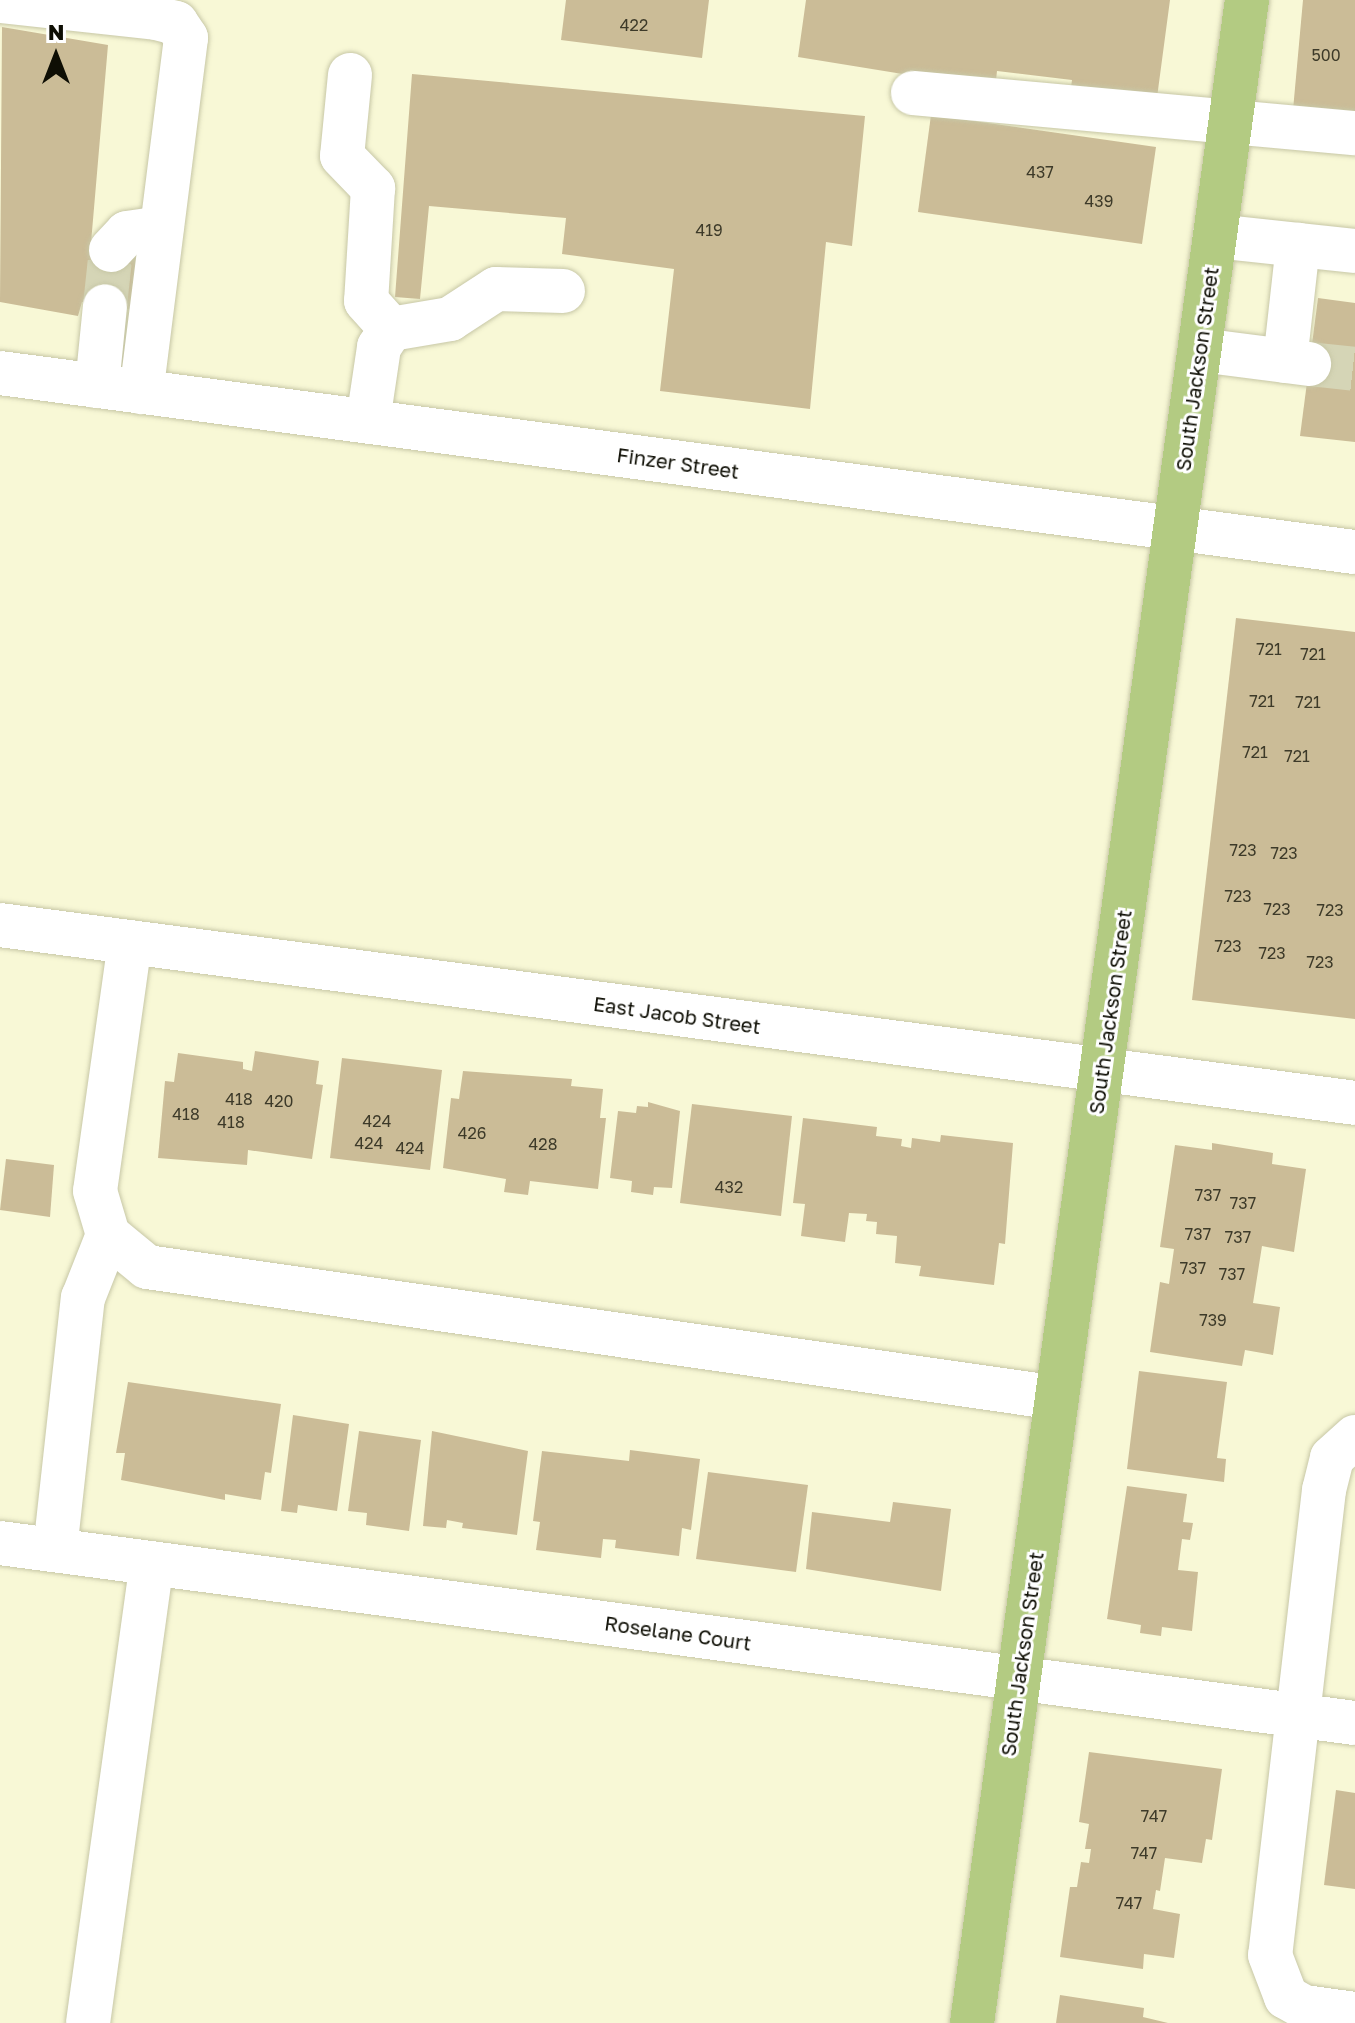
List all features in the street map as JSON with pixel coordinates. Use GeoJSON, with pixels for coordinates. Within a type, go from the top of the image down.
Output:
{"type":"FeatureCollection","features":[{"type":"Feature","properties":{"kind":"main road","name":"South Jackson Street"},"geometry":{"type":"LineString","coordinates":[[972,2023],[1247,0]]}},
{"type":"Feature","properties":{"kind":"street"},"geometry":{"type":"LineString","coordinates":[[0,1],[176,23],[186,38],[141,392]]}},
{"type":"Feature","properties":{"kind":"street"},"geometry":{"type":"LineString","coordinates":[[350,75],[342,156],[373,188],[366,301],[391,329]]}},
{"type":"Feature","properties":{"kind":"street"},"geometry":{"type":"LineString","coordinates":[[913,93],[1355,133]]}},
{"type":"Feature","properties":{"kind":"street"},"geometry":{"type":"LineString","coordinates":[[111,250],[127,233],[162,228]]}},
{"type":"Feature","properties":{"kind":"street"},"geometry":{"type":"LineString","coordinates":[[1215,236],[1355,251]]}},
{"type":"Feature","properties":{"kind":"street"},"geometry":{"type":"LineString","coordinates":[[1200,350],[1297,362],[1298,245]]}},
{"type":"Feature","properties":{"kind":"street"},"geometry":{"type":"LineString","coordinates":[[368,421],[379,347],[391,329],[450,319],[496,289],[563,291]]}},
{"type":"Feature","properties":{"kind":"street"},"geometry":{"type":"LineString","coordinates":[[97,386],[105,306]]}},
{"type":"Feature","properties":{"kind":"street","name":"Finzer Street"},"geometry":{"type":"LineString","coordinates":[[0,373],[1355,552]]}},
{"type":"Feature","properties":{"kind":"street","name":"East Jacob Street"},"geometry":{"type":"LineString","coordinates":[[0,925],[1355,1103]]}},
{"type":"Feature","properties":{"kind":"street"},"geometry":{"type":"LineString","coordinates":[[130,942],[95,1191],[108,1235],[147,1267],[1057,1398]]}},
{"type":"Feature","properties":{"kind":"street"},"geometry":{"type":"LineString","coordinates":[[55,1550],[83,1298],[108,1235]]}},
{"type":"Feature","properties":{"kind":"street"},"geometry":{"type":"LineString","coordinates":[[1355,1437],[1332,1458],[1324,1490],[1270,1955],[1286,1997],[1304,2007],[1355,2014]]}},
{"type":"Feature","properties":{"kind":"street","name":"Roselane Court"},"geometry":{"type":"LineString","coordinates":[[0,1543],[1355,1723]]}},
{"type":"Feature","properties":{"kind":"street"},"geometry":{"type":"LineString","coordinates":[[88,2023],[152,1563]]}},
{"type":"Feature","properties":{"kind":"building"},"geometry":{"type":"Polygon","coordinates":[[[566,0],[709,0],[702,58],[561,40],[566,0]]]}},
{"type":"Feature","properties":{"kind":"building"},"geometry":{"type":"Polygon","coordinates":[[[806,0],[1170,0],[1156,105],[1070,94],[1072,80],[997,71],[995,89],[798,57],[806,0]]]}},
{"type":"Feature","properties":{"kind":"building"},"geometry":{"type":"Polygon","coordinates":[[[1303,0],[1355,0],[1355,116],[1293,110],[1303,0]]]}},
{"type":"Feature","properties":{"kind":"building"},"geometry":{"type":"Polygon","coordinates":[[[2,27],[108,45],[91,243],[141,260],[134,310],[82,302],[78,316],[0,302],[2,27]]]}},
{"type":"Feature","properties":{"kind":"building"},"geometry":{"type":"Polygon","coordinates":[[[412,74],[865,116],[852,246],[826,242],[810,409],[660,391],[674,269],[562,254],[566,218],[429,206],[420,299],[395,297],[412,74]]]}},
{"type":"Feature","properties":{"kind":"building"},"geometry":{"type":"Polygon","coordinates":[[[931,115],[1156,147],[1142,244],[918,212],[931,115]]]}},
{"type":"Feature","properties":{"kind":"building"},"geometry":{"type":"Polygon","coordinates":[[[1318,298],[1355,303],[1355,442],[1300,436],[1318,298]]]}},
{"type":"Feature","properties":{"kind":"building"},"geometry":{"type":"Polygon","coordinates":[[[1236,618],[1355,632],[1355,1019],[1192,1000],[1236,618]]]}},
{"type":"Feature","properties":{"kind":"building"},"geometry":{"type":"Polygon","coordinates":[[[255,1051],[319,1061],[316,1084],[323,1085],[312,1159],[248,1150],[247,1165],[158,1158],[165,1081],[174,1082],[178,1053],[243,1062],[243,1069],[252,1071],[255,1051]]]}},
{"type":"Feature","properties":{"kind":"building"},"geometry":{"type":"Polygon","coordinates":[[[342,1058],[442,1070],[430,1170],[330,1158],[342,1058]]]}},
{"type":"Feature","properties":{"kind":"building"},"geometry":{"type":"Polygon","coordinates":[[[463,1071],[572,1079],[571,1086],[603,1089],[600,1118],[606,1118],[598,1189],[530,1181],[528,1195],[504,1192],[506,1179],[443,1168],[451,1098],[459,1099],[463,1071]]]}},
{"type":"Feature","properties":{"kind":"building"},"geometry":{"type":"Polygon","coordinates":[[[648,1102],[680,1111],[672,1188],[654,1187],[653,1195],[631,1192],[632,1181],[610,1178],[618,1111],[636,1113],[637,1106],[648,1107],[648,1102]]]}},
{"type":"Feature","properties":{"kind":"building"},"geometry":{"type":"Polygon","coordinates":[[[692,1104],[792,1116],[781,1216],[680,1203],[692,1104]]]}},
{"type":"Feature","properties":{"kind":"building"},"geometry":{"type":"Polygon","coordinates":[[[803,1118],[877,1127],[876,1136],[902,1139],[901,1146],[911,1148],[912,1138],[940,1142],[941,1135],[1013,1143],[1005,1244],[999,1243],[994,1285],[919,1276],[921,1266],[895,1263],[897,1236],[876,1234],[877,1222],[866,1221],[867,1214],[849,1213],[845,1242],[801,1236],[805,1204],[793,1203],[803,1118]]]}},
{"type":"Feature","properties":{"kind":"building"},"geometry":{"type":"Polygon","coordinates":[[[1212,1143],[1273,1153],[1272,1164],[1306,1169],[1294,1252],[1262,1246],[1253,1303],[1280,1307],[1273,1355],[1245,1350],[1242,1366],[1150,1352],[1160,1282],[1169,1284],[1174,1249],[1160,1247],[1175,1145],[1212,1150],[1212,1143]]]}},
{"type":"Feature","properties":{"kind":"building"},"geometry":{"type":"Polygon","coordinates":[[[6,1159],[54,1165],[50,1217],[0,1210],[6,1159]]]}},
{"type":"Feature","properties":{"kind":"building"},"geometry":{"type":"Polygon","coordinates":[[[1139,1371],[1227,1382],[1217,1458],[1226,1459],[1224,1482],[1127,1469],[1139,1371]]]}},
{"type":"Feature","properties":{"kind":"building"},"geometry":{"type":"Polygon","coordinates":[[[128,1382],[281,1404],[271,1473],[265,1472],[261,1500],[225,1494],[225,1500],[121,1480],[125,1453],[116,1453],[128,1382]]]}},
{"type":"Feature","properties":{"kind":"building"},"geometry":{"type":"Polygon","coordinates":[[[293,1415],[349,1424],[337,1511],[298,1505],[297,1513],[281,1511],[293,1415]]]}},
{"type":"Feature","properties":{"kind":"building"},"geometry":{"type":"Polygon","coordinates":[[[359,1431],[421,1440],[409,1531],[366,1525],[367,1513],[348,1511],[359,1431]]]}},
{"type":"Feature","properties":{"kind":"building"},"geometry":{"type":"Polygon","coordinates":[[[432,1431],[528,1451],[517,1535],[462,1528],[463,1523],[447,1520],[446,1528],[423,1526],[432,1431]]]}},
{"type":"Feature","properties":{"kind":"building"},"geometry":{"type":"Polygon","coordinates":[[[630,1450],[700,1459],[691,1530],[682,1528],[679,1556],[615,1548],[616,1540],[603,1539],[601,1558],[536,1550],[540,1522],[533,1521],[542,1451],[629,1461],[630,1450]]]}},
{"type":"Feature","properties":{"kind":"building"},"geometry":{"type":"Polygon","coordinates":[[[708,1472],[808,1485],[796,1572],[696,1559],[708,1472]]]}},
{"type":"Feature","properties":{"kind":"building"},"geometry":{"type":"Polygon","coordinates":[[[1127,1486],[1187,1494],[1183,1522],[1193,1523],[1190,1540],[1182,1539],[1178,1570],[1198,1572],[1192,1631],[1162,1627],[1161,1636],[1140,1633],[1141,1625],[1107,1619],[1127,1486]]]}},
{"type":"Feature","properties":{"kind":"building"},"geometry":{"type":"Polygon","coordinates":[[[893,1502],[951,1509],[941,1591],[806,1569],[812,1512],[890,1522],[893,1502]]]}},
{"type":"Feature","properties":{"kind":"building"},"geometry":{"type":"Polygon","coordinates":[[[1089,1752],[1222,1769],[1212,1840],[1206,1839],[1202,1863],[1165,1858],[1160,1891],[1156,1890],[1153,1909],[1180,1914],[1174,1958],[1144,1954],[1143,1969],[1060,1957],[1070,1887],[1077,1887],[1081,1862],[1089,1863],[1091,1849],[1085,1849],[1089,1824],[1079,1822],[1089,1752]]]}},
{"type":"Feature","properties":{"kind":"building"},"geometry":{"type":"Polygon","coordinates":[[[1336,1790],[1355,1793],[1355,1889],[1324,1885],[1336,1790]]]}},
{"type":"Feature","properties":{"kind":"building"},"geometry":{"type":"Polygon","coordinates":[[[1060,1995],[1144,2008],[1143,2017],[1168,2023],[1056,2023],[1060,1995]]]}},
{"type":"Feature","properties":{"kind":"tunnel"},"geometry":{"type":"LineString","coordinates":[[105,306],[111,250]]}},
{"type":"Feature","properties":{"kind":"tunnel"},"geometry":{"type":"LineString","coordinates":[[1309,364],[1355,369]]}}]}
